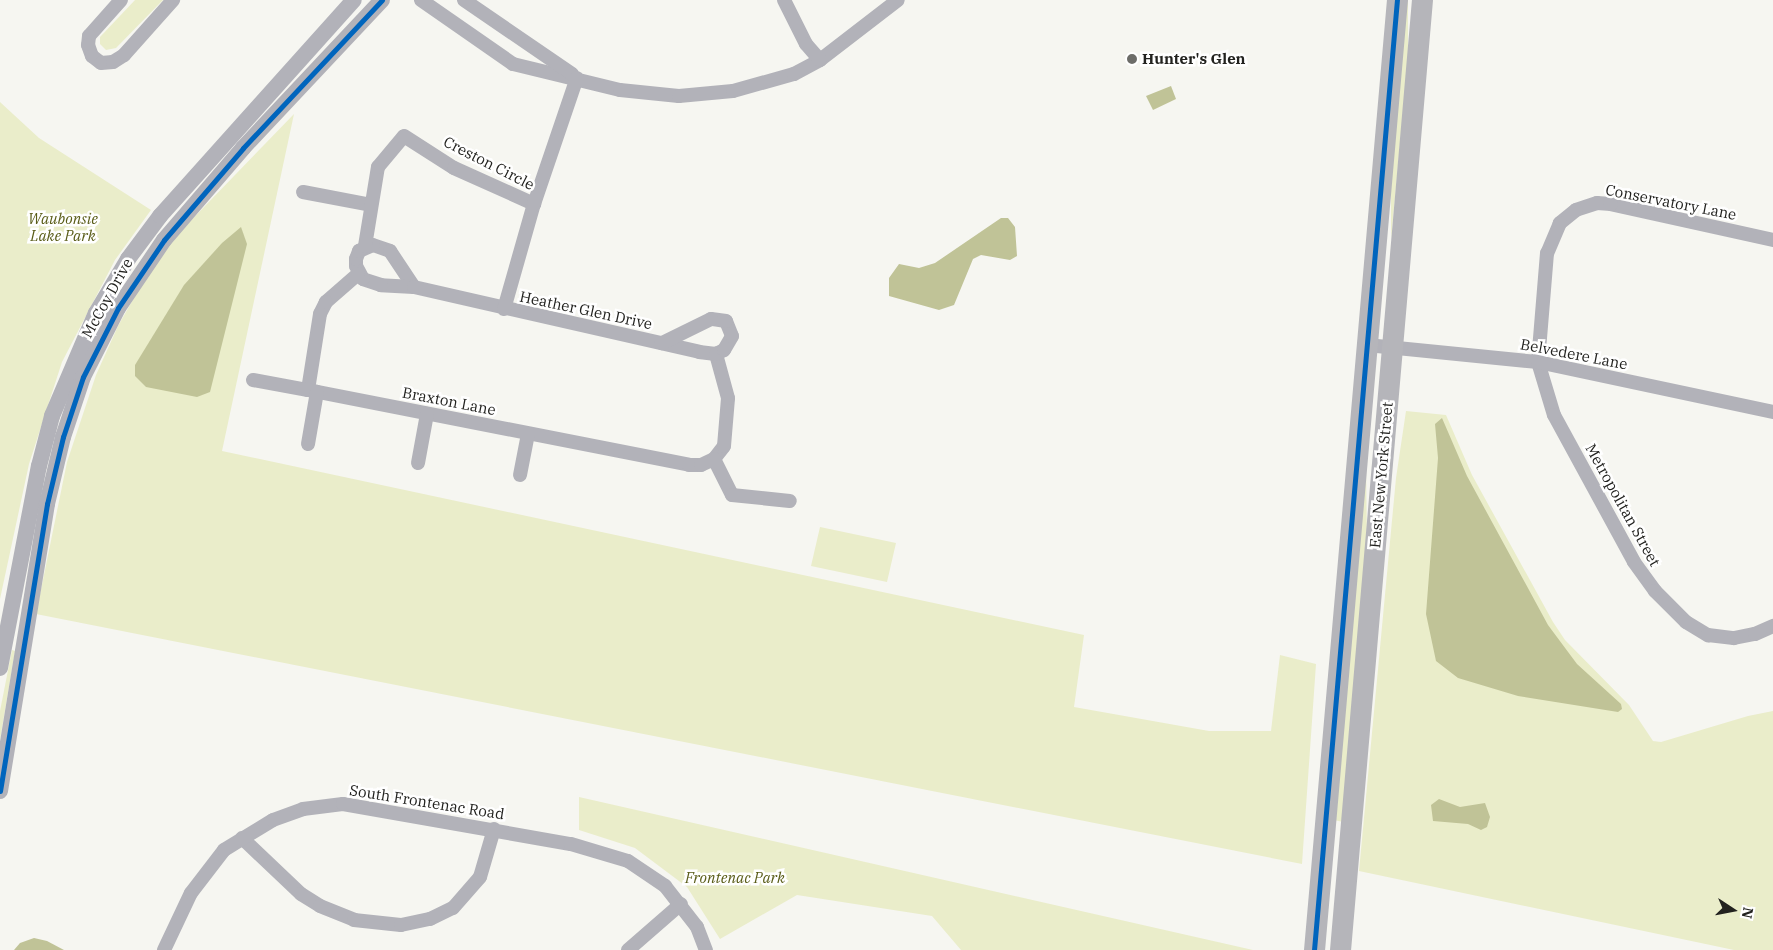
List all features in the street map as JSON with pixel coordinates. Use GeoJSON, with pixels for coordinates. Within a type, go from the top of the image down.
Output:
{"type":"FeatureCollection","features":[{"type":"Feature","properties":{"kind":"main road","name":"East New York Street"},"geometry":{"type":"LineString","coordinates":[[1315,947],[1396,0]]}},
{"type":"Feature","properties":{"kind":"main road","name":"East New York Street"},"geometry":{"type":"LineString","coordinates":[[1340,949],[1422,0]]}},
{"type":"Feature","properties":{"kind":"street"},"geometry":{"type":"LineString","coordinates":[[121,0],[89,36],[88,45],[92,56],[101,62],[113,62],[124,55],[173,0]]}},
{"type":"Feature","properties":{"kind":"street","name":"McCoy Drive"},"geometry":{"type":"LineString","coordinates":[[0,668],[41,458],[62,391],[96,313],[128,259],[160,216],[354,0]]}},
{"type":"Feature","properties":{"kind":"street","name":"McCoy Drive"},"geometry":{"type":"LineString","coordinates":[[0,791],[47,504],[63,437],[83,377],[118,308],[164,240],[243,148],[382,0]]}},
{"type":"Feature","properties":{"kind":"street"},"geometry":{"type":"LineString","coordinates":[[421,0],[514,64],[643,94],[697,96],[754,86],[794,74],[820,60],[898,0]]}},
{"type":"Feature","properties":{"kind":"street"},"geometry":{"type":"LineString","coordinates":[[464,0],[577,78]]}},
{"type":"Feature","properties":{"kind":"street"},"geometry":{"type":"LineString","coordinates":[[784,0],[806,44],[820,60]]}},
{"type":"Feature","properties":{"kind":"street","name":"Heather Glen Drive"},"geometry":{"type":"LineString","coordinates":[[504,309],[534,204],[577,78]]}},
{"type":"Feature","properties":{"kind":"street","name":"Creston Circle"},"geometry":{"type":"LineString","coordinates":[[365,246],[378,167],[404,136],[454,168],[534,204]]}},
{"type":"Feature","properties":{"kind":"street"},"geometry":{"type":"LineString","coordinates":[[303,192],[371,205]]}},
{"type":"Feature","properties":{"kind":"street","name":"Conservatory Lane"},"geometry":{"type":"LineString","coordinates":[[1538,362],[1547,253],[1555,230],[1576,210],[1597,204],[1611,204],[1773,240]]}},
{"type":"Feature","properties":{"kind":"street"},"geometry":{"type":"LineString","coordinates":[[308,444],[320,314],[326,302],[358,274],[356,259],[365,246],[382,247],[390,251],[414,287]]}},
{"type":"Feature","properties":{"kind":"street","name":"Heather Glen Drive"},"geometry":{"type":"LineString","coordinates":[[358,274],[381,285],[414,287],[504,309],[716,354],[730,344],[732,336],[726,321],[718,318],[702,322],[662,342]]}},
{"type":"Feature","properties":{"kind":"street","name":"Belvedere Lane"},"geometry":{"type":"LineString","coordinates":[[1367,345],[1538,362],[1773,412]]}},
{"type":"Feature","properties":{"kind":"street"},"geometry":{"type":"LineString","coordinates":[[716,354],[728,398],[724,446],[714,459],[732,496],[790,501]]}},
{"type":"Feature","properties":{"kind":"street","name":"Metropolitan Street"},"geometry":{"type":"LineString","coordinates":[[1538,362],[1554,416],[1634,562],[1655,591],[1686,622],[1708,635],[1734,638],[1755,634],[1773,626]]}},
{"type":"Feature","properties":{"kind":"street","name":"Braxton Lane"},"geometry":{"type":"LineString","coordinates":[[253,380],[689,465],[701,465],[714,459]]}},
{"type":"Feature","properties":{"kind":"street"},"geometry":{"type":"LineString","coordinates":[[418,463],[427,414]]}},
{"type":"Feature","properties":{"kind":"street"},"geometry":{"type":"LineString","coordinates":[[520,475],[528,434]]}},
{"type":"Feature","properties":{"kind":"street","name":"South Frontenac Road"},"geometry":{"type":"LineString","coordinates":[[164,950],[177,919],[200,877],[224,850],[281,817],[303,808],[327,805],[356,806],[494,829],[598,850],[628,861],[665,886],[681,904],[696,927],[706,950]]}},
{"type":"Feature","properties":{"kind":"street"},"geometry":{"type":"LineString","coordinates":[[242,838],[301,894],[320,906],[354,920],[401,925],[430,919],[453,908],[480,877],[494,829]]}},
{"type":"Feature","properties":{"kind":"street"},"geometry":{"type":"LineString","coordinates":[[628,950],[681,904]]}},
{"type":"Feature","properties":{"kind":"green space"},"geometry":{"type":"Polygon","coordinates":[[[135,0],[163,0],[116,48],[106,50],[100,44],[100,37],[135,0]]]}},
{"type":"Feature","properties":{"kind":"green space"},"geometry":{"type":"Polygon","coordinates":[[[1405,0],[1408,0],[1408,58],[1391,240],[1391,163],[1405,0]]]}},
{"type":"Feature","properties":{"kind":"green space","name":"Waubonsie Lake Park"},"geometry":{"type":"Polygon","coordinates":[[[0,102],[39,138],[151,210],[115,260],[62,362],[29,464],[0,599],[0,102]]]}},
{"type":"Feature","properties":{"kind":"green space"},"geometry":{"type":"Polygon","coordinates":[[[294,114],[222,451],[1084,635],[1074,707],[1209,731],[1271,731],[1280,655],[1316,664],[1302,864],[36,614],[67,462],[96,375],[118,326],[143,282],[175,237],[294,114]]]}},
{"type":"Feature","properties":{"kind":"green space"},"geometry":{"type":"Polygon","coordinates":[[[1406,411],[1446,415],[1472,475],[1553,622],[1565,640],[1629,705],[1653,741],[1661,742],[1748,716],[1773,711],[1773,950],[1734,950],[1359,871],[1396,478],[1406,411]]]}},
{"type":"Feature","properties":{"kind":"green space"},"geometry":{"type":"Polygon","coordinates":[[[1366,461],[1367,545],[1343,822],[1334,820],[1366,461]]]}},
{"type":"Feature","properties":{"kind":"green space"},"geometry":{"type":"Polygon","coordinates":[[[820,527],[896,543],[887,582],[811,566],[820,527]]]}},
{"type":"Feature","properties":{"kind":"green space"},"geometry":{"type":"Polygon","coordinates":[[[12,650],[15,651],[0,740],[0,711],[12,650]]]}},
{"type":"Feature","properties":{"kind":"green space","name":"Frontenac Park"},"geometry":{"type":"Polygon","coordinates":[[[579,797],[1253,950],[961,950],[932,916],[797,895],[720,939],[687,887],[635,848],[579,830],[579,797]]]}},
{"type":"Feature","properties":{"kind":"shaded area"},"geometry":{"type":"Polygon","coordinates":[[[1171,86],[1176,99],[1153,110],[1146,96],[1171,86]]]}},
{"type":"Feature","properties":{"kind":"shaded area"},"geometry":{"type":"Polygon","coordinates":[[[1001,218],[1008,218],[1015,227],[1017,256],[1010,260],[981,255],[973,259],[954,305],[939,310],[889,296],[889,278],[899,264],[919,268],[935,263],[1001,218]]]}},
{"type":"Feature","properties":{"kind":"shaded area"},"geometry":{"type":"Polygon","coordinates":[[[241,227],[247,244],[210,392],[197,397],[146,387],[135,376],[135,365],[184,285],[222,243],[241,227]]]}},
{"type":"Feature","properties":{"kind":"shaded area"},"geometry":{"type":"Polygon","coordinates":[[[1442,418],[1467,476],[1548,625],[1577,664],[1621,704],[1622,709],[1618,712],[1518,696],[1458,678],[1436,661],[1426,614],[1438,458],[1435,424],[1442,418]]]}},
{"type":"Feature","properties":{"kind":"shaded area"},"geometry":{"type":"Polygon","coordinates":[[[1439,799],[1460,807],[1485,803],[1490,817],[1487,827],[1481,830],[1468,824],[1433,821],[1431,805],[1439,799]]]}},
{"type":"Feature","properties":{"kind":"shaded area"},"geometry":{"type":"Polygon","coordinates":[[[34,938],[47,941],[64,950],[14,950],[20,943],[34,938]]]}},
{"type":"Feature","properties":{"kind":"transit line"},"geometry":{"type":"LineString","coordinates":[[0,791],[47,504],[63,437],[83,377],[118,308],[164,240],[243,148],[382,0]]}},
{"type":"Feature","properties":{"kind":"transit line"},"geometry":{"type":"LineString","coordinates":[[1314,950],[1397,0]]}},
{"type":"Feature","properties":{"kind":"place","name":"Hunter's Glen"},"geometry":{"type":"Point","coordinates":[1132,59]}}]}
